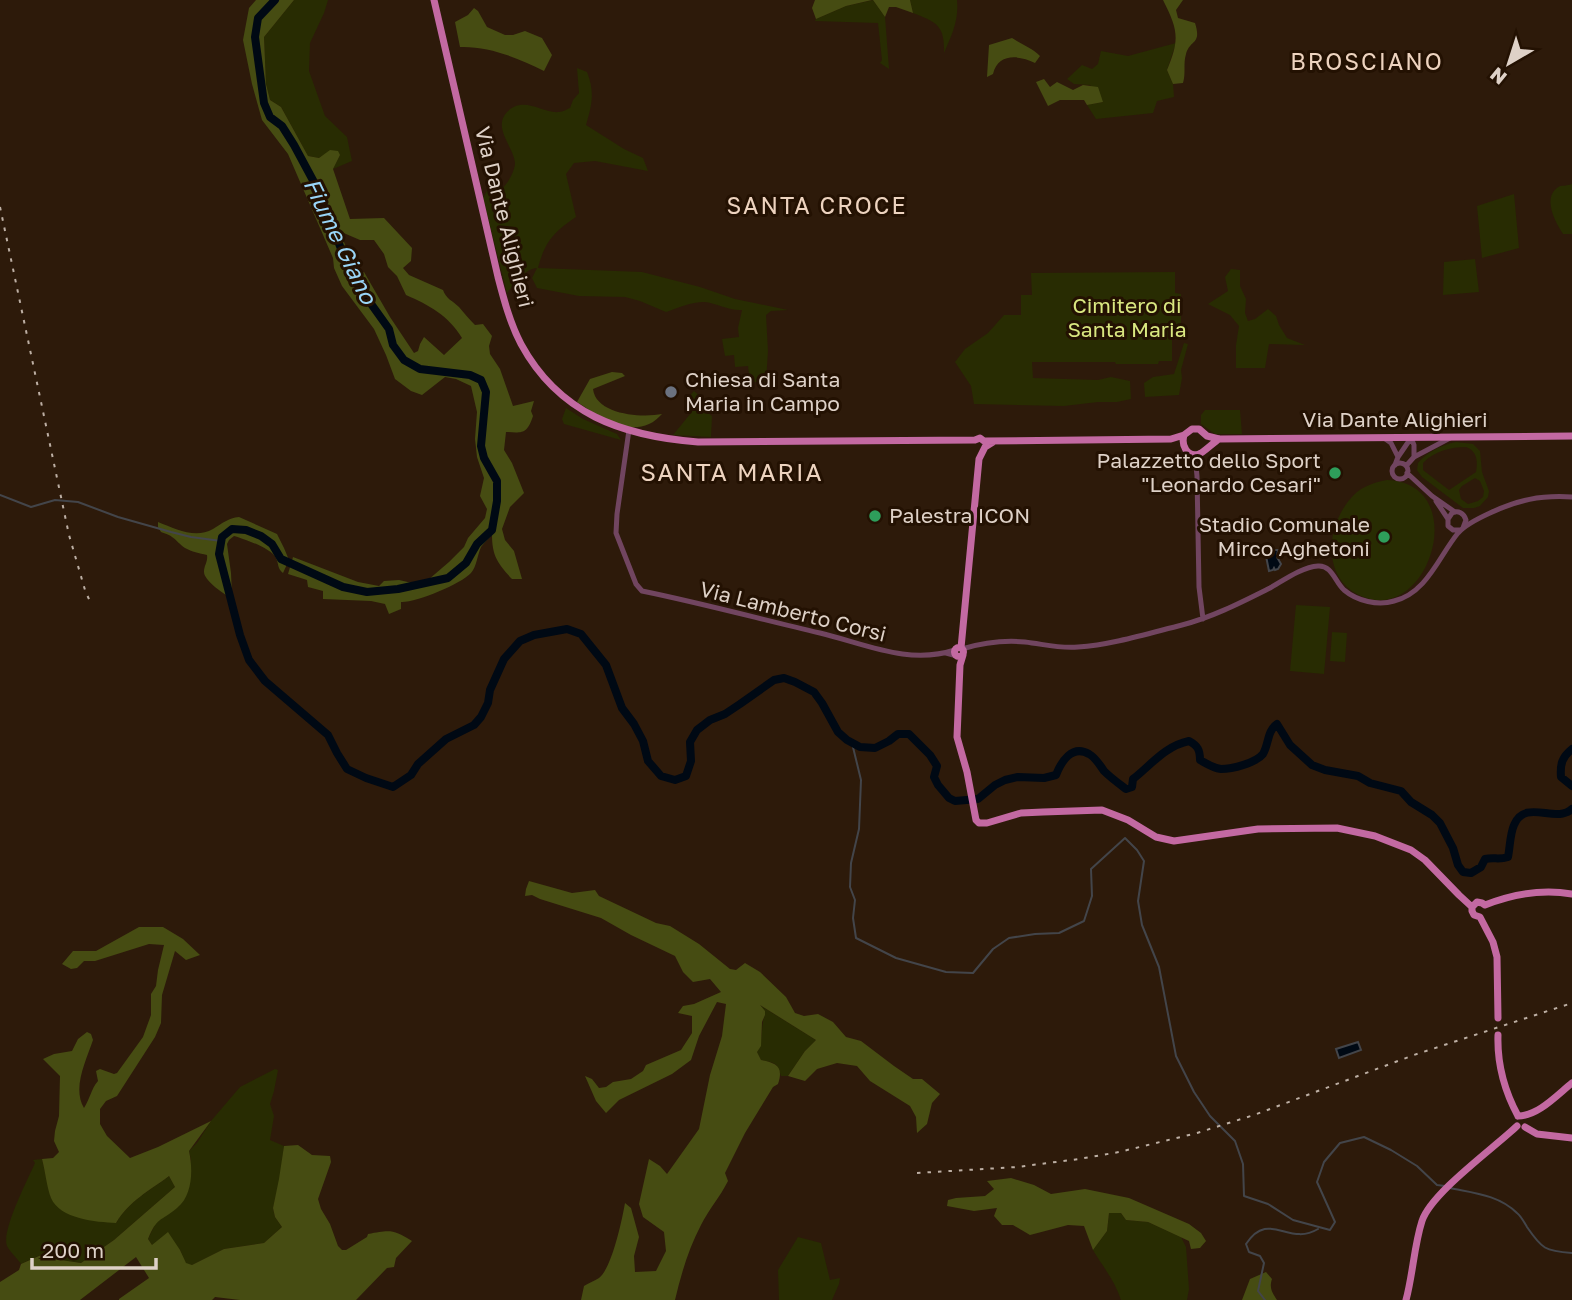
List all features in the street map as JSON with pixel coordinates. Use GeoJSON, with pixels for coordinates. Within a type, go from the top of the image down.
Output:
{"type":"FeatureCollection","features":[{"type":"Feature","properties":{"kind":"main road","name":"Via Dante Alighieri"},"geometry":{"type":"LineString","coordinates":[[434,0],[498,277],[508,314],[521,344],[553,388],[568,401],[588,414],[629,430],[698,442],[964,440],[980,445],[997,441],[1171,439],[1192,429],[1199,429],[1207,436],[1219,439],[1572,436]]}},
{"type":"Feature","properties":{"kind":"main road"},"geometry":{"type":"LineString","coordinates":[[1183,445],[1184,435]]}},
{"type":"Feature","properties":{"kind":"main road"},"geometry":{"type":"LineString","coordinates":[[1207,436],[1208,447]]}},
{"type":"Feature","properties":{"kind":"main road","name":"Via Dante Alighieri"},"geometry":{"type":"LineString","coordinates":[[1171,439],[1183,445],[1190,454]]}},
{"type":"Feature","properties":{"kind":"main road"},"geometry":{"type":"LineString","coordinates":[[1190,454],[1201,454],[1219,439]]}},
{"type":"Feature","properties":{"kind":"main road"},"geometry":{"type":"LineString","coordinates":[[980,445],[961,635],[957,737],[976,821],[988,823],[1021,813],[1042,811],[1102,810],[1116,814],[1156,837],[1174,841],[1258,829],[1337,828],[1375,836],[1411,850],[1425,860],[1472,907],[1473,913],[1480,916],[1497,957],[1498,1018]]}},
{"type":"Feature","properties":{"kind":"main road"},"geometry":{"type":"LineString","coordinates":[[1472,907],[1477,902],[1485,905],[1516,895],[1555,891],[1572,894]]}},
{"type":"Feature","properties":{"kind":"main road"},"geometry":{"type":"LineString","coordinates":[[1480,916],[1486,912],[1485,905]]}},
{"type":"Feature","properties":{"kind":"main road"},"geometry":{"type":"LineString","coordinates":[[1406,1300],[1427,1209],[1454,1182],[1528,1121],[1521,1116],[1502,1078],[1498,1035]]}},
{"type":"Feature","properties":{"kind":"main road"},"geometry":{"type":"LineString","coordinates":[[1521,1116],[1542,1107],[1572,1083]]}},
{"type":"Feature","properties":{"kind":"main road"},"geometry":{"type":"LineString","coordinates":[[1521,1126],[1536,1134],[1572,1138]]}},
{"type":"Feature","properties":{"kind":"street","name":"Via Lamberto Corsi"},"geometry":{"type":"LineString","coordinates":[[629,430],[617,514],[617,533],[636,584],[642,591],[827,635],[892,654],[960,654]]}},
{"type":"Feature","properties":{"kind":"street"},"geometry":{"type":"LineString","coordinates":[[1414,457],[1453,437]]}},
{"type":"Feature","properties":{"kind":"street"},"geometry":{"type":"LineString","coordinates":[[1384,438],[1395,449],[1398,457]]}},
{"type":"Feature","properties":{"kind":"street"},"geometry":{"type":"LineString","coordinates":[[1411,438],[1414,457],[1399,478],[1393,475],[1392,469],[1411,438]]}},
{"type":"Feature","properties":{"kind":"street"},"geometry":{"type":"LineString","coordinates":[[1190,454],[1196,466]]}},
{"type":"Feature","properties":{"kind":"street"},"geometry":{"type":"LineString","coordinates":[[1199,620],[1196,466],[1201,454]]}},
{"type":"Feature","properties":{"kind":"street"},"geometry":{"type":"LineString","coordinates":[[1395,465],[1402,463],[1405,472],[1455,512],[1466,518],[1480,517]]}},
{"type":"Feature","properties":{"kind":"street"},"geometry":{"type":"LineString","coordinates":[[1432,496],[1448,519]]}},
{"type":"Feature","properties":{"kind":"street"},"geometry":{"type":"LineString","coordinates":[[1450,528],[1462,529],[1480,517],[1526,499],[1572,496]]}},
{"type":"Feature","properties":{"kind":"street"},"geometry":{"type":"LineString","coordinates":[[1447,549],[1450,528],[1447,523],[1450,515],[1455,512]]}},
{"type":"Feature","properties":{"kind":"street"},"geometry":{"type":"LineString","coordinates":[[961,635],[966,642],[976,645],[1022,642],[1079,647],[1122,639],[1199,620],[1233,607],[1301,571],[1316,566],[1329,569],[1345,590],[1357,598],[1393,602],[1405,597],[1421,584],[1462,529],[1466,518]]}},
{"type":"Feature","properties":{"kind":"street"},"geometry":{"type":"LineString","coordinates":[[960,654],[976,645]]}},
{"type":"Feature","properties":{"kind":"green space"},"geometry":{"type":"Polygon","coordinates":[[[256,0],[294,0],[264,37],[266,84],[270,100],[281,107],[308,156],[319,158],[330,150],[338,151],[340,155],[333,169],[350,219],[384,218],[412,248],[411,261],[403,268],[409,275],[443,290],[475,325],[483,324],[492,336],[490,354],[500,369],[513,406],[534,401],[529,426],[520,432],[506,432],[504,450],[524,493],[510,507],[502,529],[505,540],[514,551],[522,579],[512,579],[500,564],[493,549],[492,535],[481,547],[475,567],[466,577],[427,596],[401,602],[401,609],[389,614],[385,604],[323,599],[323,591],[308,587],[307,580],[288,574],[293,557],[358,582],[379,586],[384,581],[412,583],[428,580],[464,547],[485,518],[487,509],[480,496],[484,478],[477,457],[477,412],[471,386],[445,377],[422,395],[411,391],[395,379],[374,329],[342,286],[334,268],[333,258],[288,154],[262,120],[243,40],[249,8],[256,0]],[[339,231],[358,273],[364,272],[414,353],[418,351],[424,337],[444,355],[462,338],[457,330],[438,312],[406,295],[374,240],[360,240],[339,231]]]}},
{"type":"Feature","properties":{"kind":"green space"},"geometry":{"type":"Polygon","coordinates":[[[294,0],[328,0],[310,43],[309,71],[325,116],[347,137],[352,161],[333,169],[340,155],[330,151],[319,158],[308,156],[281,107],[270,100],[266,84],[264,37],[294,0]]]}},
{"type":"Feature","properties":{"kind":"green space"},"geometry":{"type":"Polygon","coordinates":[[[815,0],[872,0],[846,6],[816,19],[812,8],[815,0]]]}},
{"type":"Feature","properties":{"kind":"green space"},"geometry":{"type":"Polygon","coordinates":[[[873,0],[885,17],[889,69],[880,63],[882,60],[878,23],[815,21],[846,6],[873,0]]]}},
{"type":"Feature","properties":{"kind":"green space"},"geometry":{"type":"Polygon","coordinates":[[[873,0],[910,0],[913,13],[889,7],[885,17],[873,0]]]}},
{"type":"Feature","properties":{"kind":"green space"},"geometry":{"type":"Polygon","coordinates":[[[910,0],[957,0],[956,21],[944,53],[941,30],[933,22],[913,13],[910,0]]]}},
{"type":"Feature","properties":{"kind":"green space"},"geometry":{"type":"Polygon","coordinates":[[[1163,0],[1183,0],[1176,10],[1178,18],[1195,23],[1197,30],[1196,39],[1186,54],[1183,83],[1173,84],[1167,70],[1176,35],[1163,0]]]}},
{"type":"Feature","properties":{"kind":"green space"},"geometry":{"type":"Polygon","coordinates":[[[474,8],[487,27],[505,35],[525,31],[542,38],[552,55],[544,71],[482,48],[460,47],[455,22],[474,8]]]}},
{"type":"Feature","properties":{"kind":"green space"},"geometry":{"type":"Polygon","coordinates":[[[1012,38],[1040,56],[1035,63],[1016,57],[1004,59],[999,62],[993,74],[987,77],[989,45],[1012,38]]]}},
{"type":"Feature","properties":{"kind":"green space"},"geometry":{"type":"Polygon","coordinates":[[[1176,43],[1167,70],[1173,84],[1174,97],[1157,101],[1153,113],[1096,119],[1087,105],[1103,102],[1090,85],[1074,84],[1067,79],[1082,65],[1092,69],[1098,64],[1101,51],[1128,56],[1176,43]]]}},
{"type":"Feature","properties":{"kind":"green space"},"geometry":{"type":"Polygon","coordinates":[[[577,68],[587,72],[592,92],[586,125],[643,158],[648,171],[595,161],[574,163],[566,174],[576,217],[551,238],[538,268],[642,272],[735,299],[788,310],[771,311],[766,315],[766,382],[750,382],[748,366],[735,367],[734,355],[725,356],[722,339],[739,337],[742,310],[704,302],[666,312],[625,297],[579,296],[537,288],[532,278],[537,268],[524,274],[507,293],[483,198],[488,189],[499,190],[504,186],[515,166],[503,131],[503,118],[513,107],[520,105],[553,112],[570,108],[579,93],[577,68]]]}},
{"type":"Feature","properties":{"kind":"green space"},"geometry":{"type":"Polygon","coordinates":[[[1044,79],[1050,87],[1057,82],[1073,90],[1083,85],[1098,87],[1103,102],[1087,105],[1084,100],[1060,100],[1048,106],[1036,82],[1044,79]]]}},
{"type":"Feature","properties":{"kind":"green space"},"geometry":{"type":"Polygon","coordinates":[[[1572,184],[1572,234],[1563,234],[1551,209],[1551,196],[1560,186],[1572,184]]]}},
{"type":"Feature","properties":{"kind":"green space"},"geometry":{"type":"Polygon","coordinates":[[[1514,194],[1519,248],[1482,258],[1477,206],[1514,194]]]}},
{"type":"Feature","properties":{"kind":"green space"},"geometry":{"type":"Polygon","coordinates":[[[1475,259],[1479,292],[1443,295],[1444,262],[1475,259]]]}},
{"type":"Feature","properties":{"kind":"green space"},"geometry":{"type":"Polygon","coordinates":[[[1231,269],[1240,270],[1240,286],[1246,299],[1245,313],[1248,321],[1268,309],[1276,316],[1287,338],[1305,345],[1269,344],[1265,368],[1236,368],[1239,326],[1230,315],[1208,304],[1228,291],[1225,277],[1231,269]]]}},
{"type":"Feature","properties":{"kind":"green space","name":"Cimitero di Santa Maria"},"geometry":{"type":"Polygon","coordinates":[[[1175,272],[1175,293],[1181,294],[1181,329],[1172,329],[1172,361],[1159,361],[1158,364],[1032,362],[1033,378],[1098,380],[1111,377],[1130,381],[1131,399],[1064,406],[974,404],[971,386],[955,362],[965,349],[988,333],[1004,315],[1021,315],[1021,295],[1032,295],[1031,273],[1175,272]]]}},
{"type":"Feature","properties":{"kind":"green space"},"geometry":{"type":"Polygon","coordinates":[[[1184,343],[1188,344],[1181,370],[1179,395],[1145,397],[1144,383],[1153,377],[1174,374],[1184,343]]]}},
{"type":"Feature","properties":{"kind":"green space"},"geometry":{"type":"Polygon","coordinates":[[[612,372],[625,376],[593,389],[602,404],[632,415],[662,414],[649,424],[630,427],[612,422],[577,402],[590,379],[612,372]]]}},
{"type":"Feature","properties":{"kind":"green space"},"geometry":{"type":"Polygon","coordinates":[[[694,391],[703,399],[703,409],[712,416],[711,437],[673,435],[691,413],[684,402],[694,391]]]}},
{"type":"Feature","properties":{"kind":"green space"},"geometry":{"type":"Polygon","coordinates":[[[566,408],[617,434],[621,440],[564,424],[562,419],[566,408]]]}},
{"type":"Feature","properties":{"kind":"green space"},"geometry":{"type":"Polygon","coordinates":[[[1205,410],[1240,410],[1242,434],[1215,434],[1201,424],[1201,415],[1205,410]]]}},
{"type":"Feature","properties":{"kind":"green space"},"geometry":{"type":"Polygon","coordinates":[[[1451,443],[1473,444],[1480,451],[1482,472],[1489,491],[1488,497],[1480,506],[1463,508],[1422,477],[1417,470],[1418,463],[1426,455],[1451,443]],[[1466,447],[1432,455],[1423,463],[1423,470],[1449,490],[1476,472],[1476,457],[1466,447]],[[1475,478],[1459,490],[1461,499],[1468,504],[1483,497],[1480,481],[1475,478]]]}},
{"type":"Feature","properties":{"kind":"green space","name":"Stadio Comunale Mirco Aghetoni"},"geometry":{"type":"Polygon","coordinates":[[[1387,480],[1414,488],[1429,505],[1435,529],[1431,555],[1419,578],[1401,594],[1378,600],[1352,591],[1342,581],[1335,569],[1332,542],[1340,514],[1348,502],[1364,487],[1387,480]]]}},
{"type":"Feature","properties":{"kind":"green space"},"geometry":{"type":"Polygon","coordinates":[[[239,517],[277,534],[289,560],[283,573],[273,554],[257,544],[234,536],[227,544],[232,595],[228,596],[207,579],[204,570],[207,555],[185,548],[161,532],[158,527],[158,522],[185,532],[199,533],[239,517]]]}},
{"type":"Feature","properties":{"kind":"green space"},"geometry":{"type":"Polygon","coordinates":[[[1296,605],[1330,607],[1324,674],[1290,671],[1296,605]]]}},
{"type":"Feature","properties":{"kind":"green space"},"geometry":{"type":"Polygon","coordinates":[[[1332,632],[1347,633],[1345,662],[1330,661],[1332,632]]]}},
{"type":"Feature","properties":{"kind":"green space"},"geometry":{"type":"Polygon","coordinates":[[[529,881],[572,893],[595,890],[599,896],[656,923],[670,926],[699,944],[730,969],[736,970],[745,963],[760,972],[786,997],[795,1013],[804,1016],[818,1014],[833,1022],[846,1037],[861,1041],[913,1079],[922,1079],[940,1094],[932,1103],[927,1124],[917,1133],[916,1117],[910,1106],[870,1081],[857,1066],[837,1063],[817,1069],[805,1081],[788,1076],[816,1040],[760,1005],[765,1015],[761,1046],[757,1052],[761,1060],[771,1062],[779,1069],[778,1084],[773,1087],[745,1133],[725,1173],[728,1181],[697,1234],[675,1300],[581,1300],[584,1286],[604,1273],[616,1243],[625,1203],[631,1208],[639,1237],[634,1256],[635,1272],[656,1271],[666,1251],[664,1232],[643,1217],[639,1204],[649,1159],[667,1174],[699,1129],[710,1075],[722,1036],[726,1004],[717,1002],[699,1036],[691,1060],[672,1074],[619,1100],[606,1113],[596,1101],[585,1076],[592,1079],[599,1088],[606,1087],[613,1082],[631,1079],[643,1071],[646,1065],[681,1050],[692,1033],[692,1016],[678,1013],[683,1006],[721,992],[710,979],[693,982],[683,972],[675,956],[601,918],[532,895],[525,896],[529,881]]]}},
{"type":"Feature","properties":{"kind":"green space"},"geometry":{"type":"Polygon","coordinates":[[[139,927],[163,927],[183,939],[200,955],[186,960],[175,951],[162,995],[161,1023],[155,1037],[117,1096],[106,1101],[100,1109],[100,1124],[107,1136],[130,1158],[211,1121],[189,1151],[191,1174],[186,1196],[177,1208],[157,1223],[148,1239],[152,1245],[168,1232],[186,1263],[192,1265],[224,1249],[264,1243],[282,1227],[273,1208],[284,1146],[298,1145],[312,1155],[330,1156],[331,1162],[318,1199],[342,1250],[368,1234],[381,1232],[396,1232],[412,1241],[396,1258],[394,1267],[387,1268],[356,1300],[240,1300],[215,1297],[212,1300],[119,1300],[149,1278],[136,1257],[80,1300],[0,1300],[0,1282],[19,1270],[21,1264],[48,1252],[54,1259],[81,1263],[114,1240],[175,1187],[169,1176],[133,1202],[116,1223],[89,1220],[70,1215],[56,1205],[51,1198],[42,1159],[53,1158],[59,1152],[54,1141],[59,1116],[60,1076],[43,1059],[72,1051],[78,1039],[87,1032],[91,1034],[93,1040],[84,1065],[79,1092],[84,1108],[98,1081],[96,1071],[100,1069],[117,1073],[143,1037],[151,1015],[151,994],[156,986],[164,945],[149,944],[95,961],[84,961],[77,968],[71,969],[62,964],[73,951],[96,951],[139,927]]]}},
{"type":"Feature","properties":{"kind":"green space"},"geometry":{"type":"Polygon","coordinates":[[[758,1004],[816,1040],[788,1076],[781,1076],[777,1066],[761,1060],[757,1052],[765,1015],[758,1004]]]}},
{"type":"Feature","properties":{"kind":"green space"},"geometry":{"type":"Polygon","coordinates":[[[275,1069],[278,1070],[270,1104],[274,1116],[270,1140],[284,1146],[273,1208],[282,1227],[264,1243],[224,1249],[192,1265],[186,1264],[180,1250],[152,1245],[148,1239],[156,1222],[179,1206],[191,1160],[189,1151],[240,1087],[275,1069]]]}},
{"type":"Feature","properties":{"kind":"green space"},"geometry":{"type":"Polygon","coordinates":[[[42,1159],[51,1198],[116,1223],[133,1202],[169,1176],[175,1187],[114,1240],[81,1263],[54,1259],[47,1252],[21,1264],[7,1246],[8,1229],[35,1163],[33,1160],[42,1159]]]}},
{"type":"Feature","properties":{"kind":"green space"},"geometry":{"type":"Polygon","coordinates":[[[1011,1178],[1051,1194],[1085,1189],[1129,1198],[1189,1224],[1201,1233],[1206,1241],[1200,1248],[1191,1249],[1189,1241],[1148,1222],[1126,1220],[1121,1213],[1109,1213],[1107,1231],[1093,1250],[1084,1226],[1068,1225],[1030,1235],[1013,1225],[1002,1225],[994,1216],[997,1208],[974,1211],[947,1206],[948,1200],[985,1196],[994,1189],[987,1181],[1011,1178]]]}},
{"type":"Feature","properties":{"kind":"green space"},"geometry":{"type":"Polygon","coordinates":[[[1109,1213],[1121,1213],[1126,1220],[1148,1222],[1181,1237],[1186,1247],[1189,1289],[1187,1300],[1121,1300],[1093,1250],[1107,1231],[1109,1213]]]}},
{"type":"Feature","properties":{"kind":"green space"},"geometry":{"type":"Polygon","coordinates":[[[798,1237],[821,1243],[830,1280],[840,1278],[832,1300],[779,1300],[778,1270],[798,1237]]]}},
{"type":"Feature","properties":{"kind":"green space"},"geometry":{"type":"Polygon","coordinates":[[[1266,1272],[1272,1279],[1272,1290],[1277,1300],[1242,1300],[1250,1279],[1266,1272]]]}},
{"type":"Feature","properties":{"kind":"shaded area"},"geometry":{"type":"Polygon","coordinates":[[[1271,550],[1278,550],[1277,557],[1281,564],[1278,569],[1269,571],[1266,556],[1271,550]]]}},
{"type":"Feature","properties":{"kind":"shaded area"},"geometry":{"type":"Polygon","coordinates":[[[1358,1042],[1361,1050],[1339,1058],[1336,1049],[1358,1042]]]}},
{"type":"Feature","properties":{"kind":"waterway","name":"Fiume Giano"},"geometry":{"type":"LineString","coordinates":[[275,0],[258,18],[255,37],[264,103],[270,117],[282,126],[294,145],[315,184],[350,271],[389,329],[393,345],[404,360],[420,369],[470,375],[481,380],[486,392],[481,446],[484,458],[497,481],[492,530],[477,544],[466,563],[448,578],[398,589],[367,592],[343,587],[281,559],[272,544],[261,536],[246,530],[232,529],[222,537],[219,554],[249,660],[265,681],[328,735],[347,769],[393,787],[411,775],[418,764],[446,739],[474,725],[481,717],[504,659],[520,641],[534,635],[567,629],[581,634],[606,665],[622,708],[643,741],[648,761],[661,776],[675,780],[686,776],[691,761],[690,742],[697,730],[774,680],[784,678],[814,692],[838,732],[860,747],[875,748],[898,734],[909,734],[930,755],[937,766],[934,777],[938,785],[955,801],[978,799],[1005,780],[1056,775],[1064,760],[1077,751],[1091,755],[1104,771],[1126,789],[1132,787],[1133,779],[1159,757],[1180,743],[1189,741],[1198,749],[1200,760],[1215,768],[1237,767],[1263,754],[1271,730],[1277,724],[1290,745],[1312,765],[1358,776],[1370,783],[1401,791],[1411,802],[1432,815],[1440,823],[1463,872],[1471,873],[1481,867],[1485,859],[1508,857],[1514,825],[1525,813],[1558,814],[1572,809]]}},
{"type":"Feature","properties":{"kind":"waterway"},"geometry":{"type":"LineString","coordinates":[[0,495],[31,507],[55,500],[78,502],[171,532],[221,541]]}},
{"type":"Feature","properties":{"kind":"waterway"},"geometry":{"type":"LineString","coordinates":[[852,743],[861,780],[859,829],[851,863],[850,887],[855,900],[853,918],[856,938],[896,958],[946,972],[973,973],[993,949],[1009,938],[1059,933],[1084,921],[1092,896],[1091,869],[1125,838],[1144,861],[1138,901],[1142,925],[1159,967],[1176,1056],[1210,1116],[1235,1141],[1243,1164],[1244,1196],[1268,1204],[1293,1220],[1330,1230],[1335,1222],[1317,1182],[1324,1162],[1340,1143],[1364,1137],[1417,1166],[1437,1185],[1445,1186]]}},
{"type":"Feature","properties":{"kind":"waterway","name":"Fiume Giano"},"geometry":{"type":"LineString","coordinates":[[1572,749],[1561,765],[1561,777],[1572,786]]}},
{"type":"Feature","properties":{"kind":"waterway"},"geometry":{"type":"LineString","coordinates":[[1450,1188],[1502,1202],[1518,1214],[1545,1247],[1572,1253]]}},
{"type":"Feature","properties":{"kind":"waterway"},"geometry":{"type":"LineString","coordinates":[[1265,1300],[1258,1291],[1264,1263],[1260,1256],[1249,1252],[1246,1244],[1254,1234],[1263,1229],[1297,1234],[1318,1229]]}},
{"type":"Feature","properties":{"kind":"railway"},"geometry":{"type":"LineString","coordinates":[[0,207],[69,535],[91,604]]}},
{"type":"Feature","properties":{"kind":"railway"},"geometry":{"type":"LineString","coordinates":[[917,1173],[1017,1167],[1079,1159],[1197,1133],[1254,1115],[1414,1055],[1572,1003]]}},
{"type":"Feature","properties":{"kind":"place","name":"Chiesa di Santa Maria in Campo"},"geometry":{"type":"Point","coordinates":[671,392]}},
{"type":"Feature","properties":{"kind":"place","name":"Palazzetto dello Sport \"Leonardo Cesari\""},"geometry":{"type":"Point","coordinates":[1335,473]}},
{"type":"Feature","properties":{"kind":"place","name":"Palestra ICON"},"geometry":{"type":"Point","coordinates":[875,516]}},
{"type":"Feature","properties":{"kind":"place","name":"Stadio Comunale Mirco Aghetoni"},"geometry":{"type":"Point","coordinates":[1384,537]}},
{"type":"Feature","properties":{"kind":"district","name":"BROSCIANO"},"geometry":{"type":"Point","coordinates":[1367,62]}},
{"type":"Feature","properties":{"kind":"district","name":"SANTA CROCE"},"geometry":{"type":"Point","coordinates":[817,206]}},
{"type":"Feature","properties":{"kind":"district","name":"SANTA MARIA"},"geometry":{"type":"Point","coordinates":[732,473]}}]}
